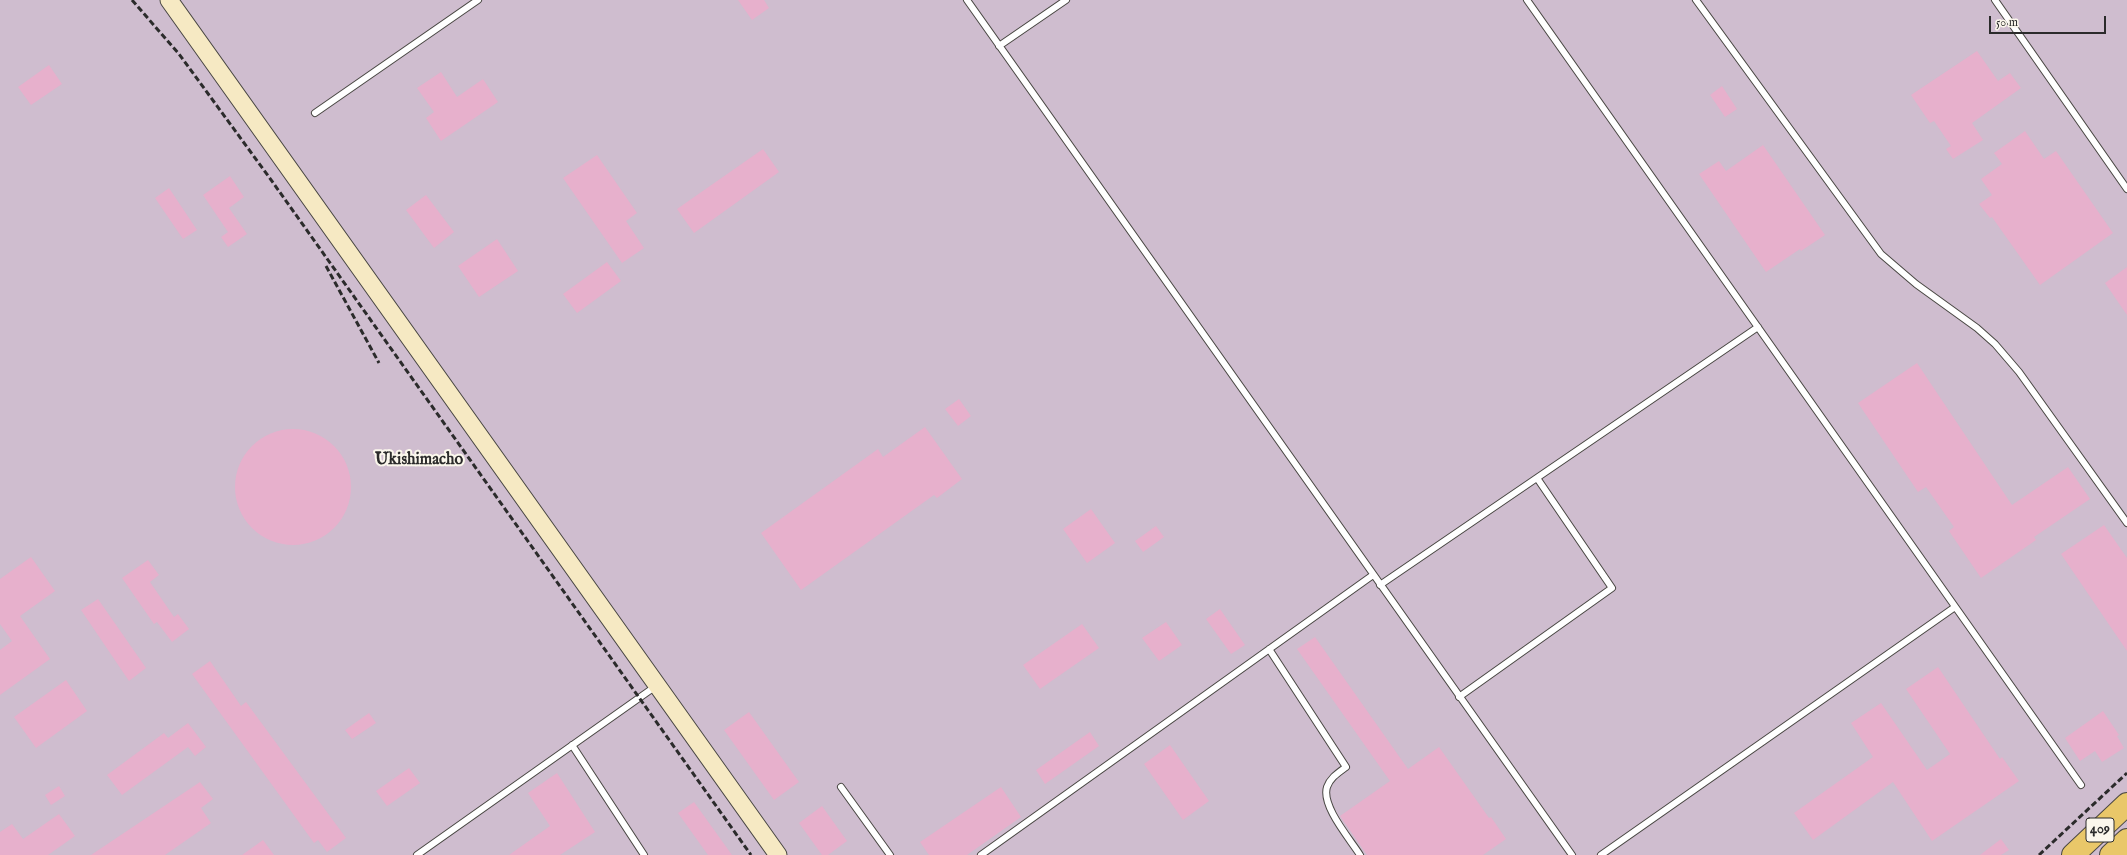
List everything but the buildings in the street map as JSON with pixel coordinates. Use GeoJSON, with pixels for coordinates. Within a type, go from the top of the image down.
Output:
{"type":"FeatureCollection","features":[{"type":"Feature","properties":{"kind":"highway","name":"409"},"geometry":{"type":"LineString","coordinates":[[2073,855],[2127,804]]}},
{"type":"Feature","properties":{"kind":"highway"},"geometry":{"type":"LineString","coordinates":[[2092,855],[2127,823]]}},
{"type":"Feature","properties":{"kind":"highway"},"geometry":{"type":"LineString","coordinates":[[2111,855],[2127,840]]}},
{"type":"Feature","properties":{"kind":"street"},"geometry":{"type":"LineString","coordinates":[[169,0],[778,855]]}},
{"type":"Feature","properties":{"kind":"lane"},"geometry":{"type":"LineString","coordinates":[[315,113],[478,0]]}},
{"type":"Feature","properties":{"kind":"lane"},"geometry":{"type":"LineString","coordinates":[[967,0],[1572,855]]}},
{"type":"Feature","properties":{"kind":"lane"},"geometry":{"type":"LineString","coordinates":[[999,46],[1066,0]]}},
{"type":"Feature","properties":{"kind":"lane"},"geometry":{"type":"LineString","coordinates":[[1526,0],[2081,785]]}},
{"type":"Feature","properties":{"kind":"lane"},"geometry":{"type":"LineString","coordinates":[[1696,0],[1881,254],[1916,284],[1977,328],[1995,344],[2023,378],[2127,523]]}},
{"type":"Feature","properties":{"kind":"lane"},"geometry":{"type":"LineString","coordinates":[[1996,0],[2127,188]]}},
{"type":"Feature","properties":{"kind":"lane"},"geometry":{"type":"LineString","coordinates":[[1380,585],[1758,327]]}},
{"type":"Feature","properties":{"kind":"lane"},"geometry":{"type":"LineString","coordinates":[[1459,697],[1612,588],[1537,478]]}},
{"type":"Feature","properties":{"kind":"lane"},"geometry":{"type":"LineString","coordinates":[[981,855],[1373,575]]}},
{"type":"Feature","properties":{"kind":"lane"},"geometry":{"type":"LineString","coordinates":[[1601,855],[1955,607]]}},
{"type":"Feature","properties":{"kind":"lane"},"geometry":{"type":"LineString","coordinates":[[1269,649],[1346,767],[1333,777],[1327,788],[1327,799],[1331,811],[1360,855]]}},
{"type":"Feature","properties":{"kind":"lane"},"geometry":{"type":"LineString","coordinates":[[417,855],[657,685]]}},
{"type":"Feature","properties":{"kind":"lane"},"geometry":{"type":"LineString","coordinates":[[572,745],[644,855]]}},
{"type":"Feature","properties":{"kind":"lane"},"geometry":{"type":"LineString","coordinates":[[841,787],[890,855]]}},
{"type":"Feature","properties":{"kind":"shaded area"},"geometry":{"type":"Polygon","coordinates":[[[0,0],[2127,0],[2127,855],[0,855],[0,0]]]}},
{"type":"Feature","properties":{"kind":"railway"},"geometry":{"type":"LineString","coordinates":[[132,0],[179,54],[269,177],[751,855]]}},
{"type":"Feature","properties":{"kind":"railway"},"geometry":{"type":"LineString","coordinates":[[326,266],[379,363]]}},
{"type":"Feature","properties":{"kind":"railway"},"geometry":{"type":"LineString","coordinates":[[2039,855],[2127,773]]}},
{"type":"Feature","properties":{"kind":"district","name":"Ukishimacho"},"geometry":{"type":"Point","coordinates":[419,461]}}]}
